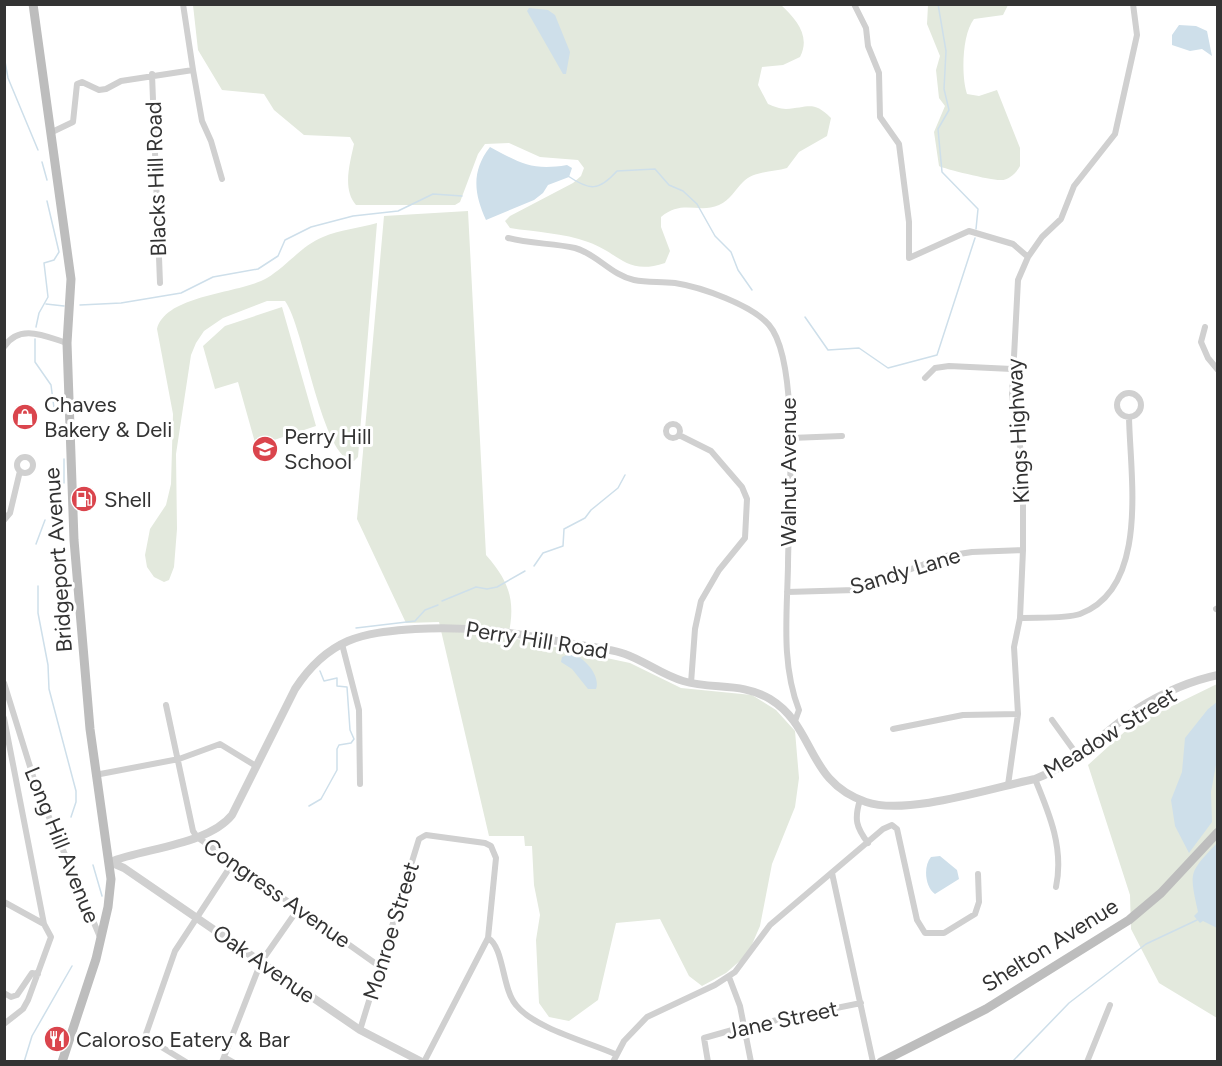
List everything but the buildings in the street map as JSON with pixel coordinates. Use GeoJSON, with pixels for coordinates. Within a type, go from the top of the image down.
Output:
{"type":"FeatureCollection","features":[{"type":"Feature","properties":{"kind":"main road","name":"Bridgeport Avenue"},"geometry":{"type":"LineString","coordinates":[[33,4],[71,279],[67,343],[74,540],[95,775],[110,862],[110,899],[89,982],[62,1062]]}},
{"type":"Feature","properties":{"kind":"main road","name":"Shelton Avenue"},"geometry":{"type":"LineString","coordinates":[[881,1062],[986,1009],[1129,920],[1161,893],[1218,832]]}},
{"type":"Feature","properties":{"kind":"street","name":"Blacks Hill Road"},"geometry":{"type":"LineString","coordinates":[[183,4],[202,121],[211,141],[222,179]]}},
{"type":"Feature","properties":{"kind":"street"},"geometry":{"type":"LineString","coordinates":[[854,4],[866,28],[868,46],[879,73],[880,117],[899,144],[909,222],[909,258],[969,231],[1013,244],[1028,257]]}},
{"type":"Feature","properties":{"kind":"street","name":"Kings Highway"},"geometry":{"type":"LineString","coordinates":[[1008,785],[1018,714],[1014,647],[1020,618],[1023,550],[1023,465],[1012,395],[1018,280],[1028,257],[1060,219],[1074,186],[1115,134],[1137,35],[1133,4]]}},
{"type":"Feature","properties":{"kind":"street","name":"Blacks Hill Road"},"geometry":{"type":"LineString","coordinates":[[50,133],[73,122],[77,84],[88,84],[99,90],[106,89],[115,82],[152,74],[193,70]]}},
{"type":"Feature","properties":{"kind":"street","name":"Blacks Hill Road"},"geometry":{"type":"LineString","coordinates":[[152,74],[160,283]]}},
{"type":"Feature","properties":{"kind":"street","name":"Walnut Avenue"},"geometry":{"type":"LineString","coordinates":[[508,238],[576,249],[620,276],[673,283],[712,293],[770,326],[780,351],[789,391],[785,628],[790,689],[799,712],[795,721]]}},
{"type":"Feature","properties":{"kind":"street"},"geometry":{"type":"LineString","coordinates":[[1205,327],[1201,342],[1208,357],[1218,370]]}},
{"type":"Feature","properties":{"kind":"street"},"geometry":{"type":"LineString","coordinates":[[4,347],[13,336],[28,332],[67,343]]}},
{"type":"Feature","properties":{"kind":"street"},"geometry":{"type":"LineString","coordinates":[[925,378],[935,368],[949,366],[1012,369]]}},
{"type":"Feature","properties":{"kind":"street"},"geometry":{"type":"LineString","coordinates":[[1130,393],[1137,396],[1141,405],[1138,413],[1129,417],[1121,414],[1117,405],[1121,396],[1130,393]]}},
{"type":"Feature","properties":{"kind":"street"},"geometry":{"type":"LineString","coordinates":[[1020,618],[1080,614],[1112,592],[1128,558],[1132,524],[1129,417]]}},
{"type":"Feature","properties":{"kind":"street"},"geometry":{"type":"LineString","coordinates":[[679,435],[711,451],[742,487],[747,499],[745,538],[719,570],[701,601],[695,629],[691,683]]}},
{"type":"Feature","properties":{"kind":"street"},"geometry":{"type":"LineString","coordinates":[[790,438],[842,436]]}},
{"type":"Feature","properties":{"kind":"street"},"geometry":{"type":"LineString","coordinates":[[4,520],[10,513],[20,471]]}},
{"type":"Feature","properties":{"kind":"street","name":"Sandy Lane"},"geometry":{"type":"LineString","coordinates":[[787,592],[855,590],[946,556],[972,552],[1023,550]]}},
{"type":"Feature","properties":{"kind":"street","name":"Perry Hill Road"},"geometry":{"type":"LineString","coordinates":[[110,862],[218,829],[228,820],[302,678],[318,661],[342,644],[382,632],[448,627],[485,628],[616,652],[633,657],[671,677],[691,683],[733,686],[753,691],[777,704],[795,721],[826,777],[840,789],[860,800]]}},
{"type":"Feature","properties":{"kind":"street"},"geometry":{"type":"LineString","coordinates":[[342,644],[358,710],[360,784]]}},
{"type":"Feature","properties":{"kind":"street","name":"Meadow Street"},"geometry":{"type":"LineString","coordinates":[[860,800],[877,805],[908,806],[1035,779],[1052,773],[1078,756],[1137,710],[1165,694],[1218,675]]}},
{"type":"Feature","properties":{"kind":"street","name":"Long Hill Avenue"},"geometry":{"type":"LineString","coordinates":[[4,683],[37,789],[100,937]]}},
{"type":"Feature","properties":{"kind":"street","name":"Congress Avenue"},"geometry":{"type":"LineString","coordinates":[[166,705],[193,831],[197,837],[379,966]]}},
{"type":"Feature","properties":{"kind":"street"},"geometry":{"type":"LineString","coordinates":[[893,729],[963,716],[1018,714]]}},
{"type":"Feature","properties":{"kind":"street"},"geometry":{"type":"LineString","coordinates":[[4,718],[44,924],[51,937],[23,1009],[4,1024]]}},
{"type":"Feature","properties":{"kind":"street"},"geometry":{"type":"LineString","coordinates":[[1052,720],[1078,756]]}},
{"type":"Feature","properties":{"kind":"street"},"geometry":{"type":"LineString","coordinates":[[95,775],[179,759],[220,744],[256,766]]}},
{"type":"Feature","properties":{"kind":"street"},"geometry":{"type":"LineString","coordinates":[[1035,779],[1054,827],[1060,859],[1056,887]]}},
{"type":"Feature","properties":{"kind":"street"},"geometry":{"type":"LineString","coordinates":[[860,800],[855,816],[856,826],[868,843]]}},
{"type":"Feature","properties":{"kind":"street"},"geometry":{"type":"LineString","coordinates":[[613,1062],[615,1054],[647,1017],[729,977],[770,925],[892,825],[897,829],[917,920],[925,933],[944,933],[975,915],[979,902],[978,874]]}},
{"type":"Feature","properties":{"kind":"street","name":"Monroe Street"},"geometry":{"type":"LineString","coordinates":[[360,1030],[419,839],[426,835],[485,843],[495,852],[488,938]]}},
{"type":"Feature","properties":{"kind":"street","name":"Oak Avenue"},"geometry":{"type":"LineString","coordinates":[[110,862],[124,868],[360,1030],[423,1062]]}},
{"type":"Feature","properties":{"kind":"street"},"geometry":{"type":"LineString","coordinates":[[186,1062],[150,1040],[146,1034],[175,951],[232,864]]}},
{"type":"Feature","properties":{"kind":"street"},"geometry":{"type":"LineString","coordinates":[[832,873],[873,1062]]}},
{"type":"Feature","properties":{"kind":"street"},"geometry":{"type":"LineString","coordinates":[[4,902],[44,924]]}},
{"type":"Feature","properties":{"kind":"street"},"geometry":{"type":"LineString","coordinates":[[233,1062],[223,1059],[261,962],[298,909]]}},
{"type":"Feature","properties":{"kind":"street"},"geometry":{"type":"LineString","coordinates":[[423,1062],[488,938],[495,944],[508,994],[520,1010],[545,1025],[615,1054]]}},
{"type":"Feature","properties":{"kind":"street"},"geometry":{"type":"LineString","coordinates":[[4,993],[11,997],[17,995],[32,973],[38,974]]}},
{"type":"Feature","properties":{"kind":"street"},"geometry":{"type":"LineString","coordinates":[[729,977],[751,1062]]}},
{"type":"Feature","properties":{"kind":"street","name":"Jane Street"},"geometry":{"type":"LineString","coordinates":[[708,1062],[704,1038],[743,1027],[861,1004]]}},
{"type":"Feature","properties":{"kind":"street"},"geometry":{"type":"LineString","coordinates":[[1087,1062],[1110,1005]]}},
{"type":"Feature","properties":{"kind":"shaded area"},"geometry":{"type":"Polygon","coordinates":[[[193,5],[781,5],[800,28],[804,42],[803,49],[800,57],[783,65],[762,67],[758,85],[768,104],[784,109],[815,107],[831,118],[827,136],[799,152],[787,168],[747,178],[729,198],[719,205],[676,209],[661,217],[661,227],[670,251],[665,263],[641,267],[624,262],[599,247],[579,239],[510,228],[505,221],[510,216],[573,183],[581,176],[584,168],[578,160],[540,157],[509,143],[485,144],[478,154],[460,202],[455,205],[356,205],[348,184],[354,144],[350,137],[304,135],[274,110],[264,94],[222,90],[198,50],[193,5]]]}},
{"type":"Feature","properties":{"kind":"shaded area"},"geometry":{"type":"Polygon","coordinates":[[[928,5],[1008,5],[1003,15],[974,19],[967,35],[963,66],[967,94],[979,96],[997,90],[1020,148],[1020,166],[1007,179],[989,179],[939,166],[934,132],[945,106],[939,98],[936,70],[940,56],[927,24],[928,5]]]}},
{"type":"Feature","properties":{"kind":"shaded area"},"geometry":{"type":"Polygon","coordinates":[[[468,211],[486,555],[501,574],[509,593],[511,613],[508,637],[630,663],[681,688],[752,695],[776,710],[795,731],[799,778],[795,807],[772,864],[760,926],[750,949],[726,973],[702,986],[689,976],[660,919],[616,923],[598,1000],[569,1021],[549,1017],[539,1003],[536,940],[540,915],[534,885],[532,846],[525,846],[524,836],[489,836],[439,622],[406,623],[357,519],[384,216],[468,211]]]}},
{"type":"Feature","properties":{"kind":"shaded area"},"geometry":{"type":"Polygon","coordinates":[[[377,223],[358,457],[354,461],[343,455],[332,440],[292,315],[285,301],[267,301],[223,318],[204,331],[191,355],[176,454],[177,529],[174,567],[169,580],[164,582],[154,577],[147,567],[145,555],[150,529],[166,505],[171,484],[173,414],[157,329],[163,317],[174,309],[205,296],[267,278],[323,237],[377,223]]]}},
{"type":"Feature","properties":{"kind":"shaded area"},"geometry":{"type":"Polygon","coordinates":[[[282,307],[316,426],[256,446],[238,382],[215,389],[203,346],[225,326],[282,307]]]}},
{"type":"Feature","properties":{"kind":"shaded area"},"geometry":{"type":"Polygon","coordinates":[[[1217,684],[1217,1018],[1159,983],[1131,929],[1130,895],[1088,765],[1131,726],[1217,684]]]}},
{"type":"Feature","properties":{"kind":"water"},"geometry":{"type":"Polygon","coordinates":[[[529,8],[548,10],[555,15],[570,52],[566,74],[563,74],[527,11],[529,8]]]}},
{"type":"Feature","properties":{"kind":"water"},"geometry":{"type":"Polygon","coordinates":[[[1179,25],[1196,26],[1207,31],[1212,56],[1202,49],[1190,51],[1172,45],[1172,35],[1179,25]]]}},
{"type":"Feature","properties":{"kind":"water"},"geometry":{"type":"Polygon","coordinates":[[[490,147],[527,164],[544,167],[567,165],[572,168],[569,177],[548,185],[543,193],[534,200],[486,220],[479,201],[476,183],[480,165],[490,147]]]}},
{"type":"Feature","properties":{"kind":"water"},"geometry":{"type":"Polygon","coordinates":[[[572,653],[582,659],[594,673],[596,689],[588,689],[572,669],[561,662],[562,657],[572,653]]]}},
{"type":"Feature","properties":{"kind":"water"},"geometry":{"type":"Polygon","coordinates":[[[1217,702],[1218,754],[1211,792],[1212,822],[1189,853],[1175,826],[1171,800],[1182,772],[1185,738],[1208,709],[1217,702]]]}},
{"type":"Feature","properties":{"kind":"water"},"geometry":{"type":"Polygon","coordinates":[[[1217,843],[1217,928],[1203,921],[1200,923],[1194,916],[1198,912],[1193,880],[1196,867],[1217,843]]]}},
{"type":"Feature","properties":{"kind":"water"},"geometry":{"type":"Polygon","coordinates":[[[940,856],[957,870],[959,879],[935,894],[927,882],[926,871],[931,857],[940,856]]]}},
{"type":"Feature","properties":{"kind":"waterway"},"geometry":{"type":"LineString","coordinates":[[938,4],[946,51],[944,89],[949,110],[938,129],[942,172],[978,209],[976,229]]}},
{"type":"Feature","properties":{"kind":"waterway"},"geometry":{"type":"LineString","coordinates":[[4,56],[8,78],[38,150]]}},
{"type":"Feature","properties":{"kind":"waterway"},"geometry":{"type":"LineString","coordinates":[[42,162],[47,180]]}},
{"type":"Feature","properties":{"kind":"waterway"},"geometry":{"type":"LineString","coordinates":[[568,176],[582,184],[594,187],[611,178],[617,171],[655,169],[669,185],[683,191],[697,204],[715,236],[731,252],[738,270],[752,290]]}},
{"type":"Feature","properties":{"kind":"waterway"},"geometry":{"type":"LineString","coordinates":[[80,305],[121,303],[181,293],[213,277],[258,269],[278,256],[285,240],[311,227],[353,216],[398,211],[433,194],[462,196]]}},
{"type":"Feature","properties":{"kind":"waterway"},"geometry":{"type":"LineString","coordinates":[[36,327],[39,313],[48,297],[44,263],[54,260],[59,252],[47,201]]}},
{"type":"Feature","properties":{"kind":"waterway"},"geometry":{"type":"LineString","coordinates":[[805,317],[828,350],[859,348],[888,368],[937,355],[975,238]]}},
{"type":"Feature","properties":{"kind":"waterway"},"geometry":{"type":"LineString","coordinates":[[46,304],[64,306]]}},
{"type":"Feature","properties":{"kind":"waterway"},"geometry":{"type":"LineString","coordinates":[[35,339],[35,362],[51,385],[54,408]]}},
{"type":"Feature","properties":{"kind":"waterway"},"geometry":{"type":"LineString","coordinates":[[64,459],[64,483]]}},
{"type":"Feature","properties":{"kind":"waterway"},"geometry":{"type":"LineString","coordinates":[[534,566],[543,553],[563,546],[564,529],[585,518],[591,510],[618,488],[625,475]]}},
{"type":"Feature","properties":{"kind":"waterway"},"geometry":{"type":"LineString","coordinates":[[36,544],[45,520]]}},
{"type":"Feature","properties":{"kind":"waterway"},"geometry":{"type":"LineString","coordinates":[[442,601],[476,587],[487,589],[497,587],[525,571]]}},
{"type":"Feature","properties":{"kind":"waterway"},"geometry":{"type":"LineString","coordinates":[[38,586],[38,613],[48,665],[49,689],[76,791],[76,802],[71,817]]}},
{"type":"Feature","properties":{"kind":"waterway"},"geometry":{"type":"LineString","coordinates":[[356,628],[415,621],[425,610],[438,605]]}},
{"type":"Feature","properties":{"kind":"waterway"},"geometry":{"type":"LineString","coordinates":[[309,806],[321,799],[337,770],[339,745],[351,743],[354,739],[350,730],[347,687],[337,686],[337,678],[324,681],[320,671]]}},
{"type":"Feature","properties":{"kind":"waterway"},"geometry":{"type":"LineString","coordinates":[[93,865],[102,896]]}},
{"type":"Feature","properties":{"kind":"waterway"},"geometry":{"type":"LineString","coordinates":[[1012,1062],[1069,1003],[1146,944],[1197,920]]}},
{"type":"Feature","properties":{"kind":"waterway"},"geometry":{"type":"LineString","coordinates":[[24,1062],[32,1036],[72,966]]}},
{"type":"Feature","properties":{"kind":"place","name":"Chaves Bakery & Deli"},"geometry":{"type":"Point","coordinates":[25,417]}},
{"type":"Feature","properties":{"kind":"place","name":"Perry Hill School"},"geometry":{"type":"Point","coordinates":[265,449]}},
{"type":"Feature","properties":{"kind":"place","name":"Shell"},"geometry":{"type":"Point","coordinates":[84,499]}},
{"type":"Feature","properties":{"kind":"place","name":"Caloroso Eatery & Bar"},"geometry":{"type":"Point","coordinates":[57,1039]}}]}
